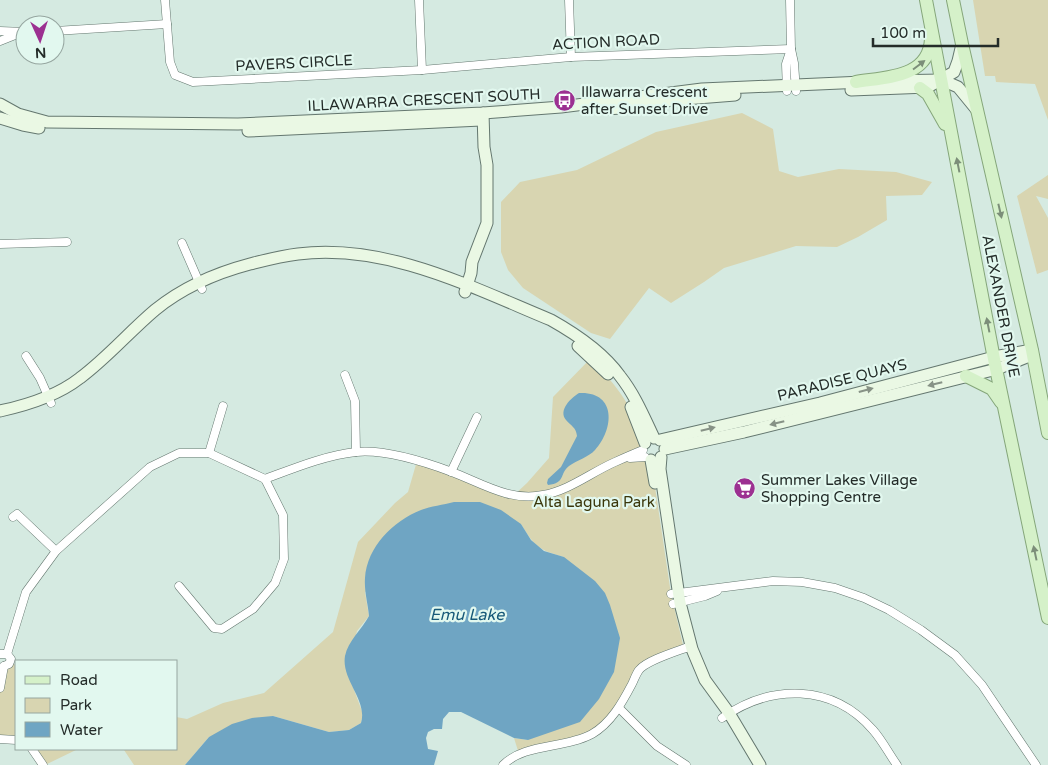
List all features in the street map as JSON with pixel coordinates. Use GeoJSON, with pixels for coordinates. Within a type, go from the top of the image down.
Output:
{"type":"FeatureCollection","features":[{"type":"Feature","properties":{"kind":"main road","name":"ALEXANDER DRIVE"},"geometry":{"type":"LineString","coordinates":[[926,0],[995,363],[1048,618]]}},
{"type":"Feature","properties":{"kind":"main road","name":"ALEXANDER DRIVE"},"geometry":{"type":"LineString","coordinates":[[953,0],[1032,352],[1048,433]]}},
{"type":"Feature","properties":{"kind":"main road"},"geometry":{"type":"LineString","coordinates":[[856,82],[904,74],[918,67],[930,53],[932,32]]}},
{"type":"Feature","properties":{"kind":"main road"},"geometry":{"type":"LineString","coordinates":[[920,88],[928,94],[943,118],[954,144]]}},
{"type":"Feature","properties":{"kind":"main road"},"geometry":{"type":"LineString","coordinates":[[966,376],[992,390],[1005,408]]}},
{"type":"Feature","properties":{"kind":"street","name":"PAVERS CIRCLE"},"geometry":{"type":"LineString","coordinates":[[165,0],[170,62],[175,75],[194,82],[422,70]]}},
{"type":"Feature","properties":{"kind":"street"},"geometry":{"type":"LineString","coordinates":[[419,0],[422,70]]}},
{"type":"Feature","properties":{"kind":"street"},"geometry":{"type":"LineString","coordinates":[[569,0],[571,57]]}},
{"type":"Feature","properties":{"kind":"street"},"geometry":{"type":"LineString","coordinates":[[790,0],[791,49],[786,64],[792,88]]}},
{"type":"Feature","properties":{"kind":"street"},"geometry":{"type":"LineString","coordinates":[[65,30],[167,24]]}},
{"type":"Feature","properties":{"kind":"street"},"geometry":{"type":"LineString","coordinates":[[0,31],[15,32]]}},
{"type":"Feature","properties":{"kind":"street"},"geometry":{"type":"LineString","coordinates":[[0,41],[15,36]]}},
{"type":"Feature","properties":{"kind":"street"},"geometry":{"type":"LineString","coordinates":[[962,44],[955,70],[942,80],[958,87],[977,111]]}},
{"type":"Feature","properties":{"kind":"street","name":"ACTION ROAD"},"geometry":{"type":"LineString","coordinates":[[422,70],[571,57],[791,49]]}},
{"type":"Feature","properties":{"kind":"street","name":"ILLAWARRA CRESCENT SOUTH"},"geometry":{"type":"LineString","coordinates":[[0,104],[30,118],[58,123],[238,124],[565,114],[624,107],[641,107],[672,100],[856,82],[942,80]]}},
{"type":"Feature","properties":{"kind":"street","name":"ILLAWARRA CRESCENT SOUTH"},"geometry":{"type":"LineString","coordinates":[[792,88],[920,88],[928,87],[942,80]]}},
{"type":"Feature","properties":{"kind":"street"},"geometry":{"type":"LineString","coordinates":[[461,287],[463,270],[472,262],[487,223],[487,165],[484,147],[487,116]]}},
{"type":"Feature","properties":{"kind":"street","name":"ILLAWARRA CRESCENT SOUTH"},"geometry":{"type":"LineString","coordinates":[[0,118],[23,125],[59,129],[260,132],[487,116]]}},
{"type":"Feature","properties":{"kind":"street"},"geometry":{"type":"LineString","coordinates":[[0,244],[67,242]]}},
{"type":"Feature","properties":{"kind":"street"},"geometry":{"type":"LineString","coordinates":[[182,243],[200,286]]}},
{"type":"Feature","properties":{"kind":"street"},"geometry":{"type":"LineString","coordinates":[[0,418],[29,411],[80,379],[158,308],[233,268],[299,254],[362,255],[396,261],[541,322],[556,330],[579,347],[608,373],[628,400],[653,449],[676,598],[688,648],[699,681],[760,765]]}},
{"type":"Feature","properties":{"kind":"street","name":"PARADISE QUAYS"},"geometry":{"type":"LineString","coordinates":[[743,426],[820,403],[995,363],[1032,352]]}},
{"type":"Feature","properties":{"kind":"street"},"geometry":{"type":"LineString","coordinates":[[26,356],[40,378],[49,399]]}},
{"type":"Feature","properties":{"kind":"street","name":"PARADISE QUAYS"},"geometry":{"type":"LineString","coordinates":[[264,479],[304,464],[356,452],[377,453],[404,457],[451,472],[513,496],[542,496],[570,487],[623,459],[653,449],[743,426],[966,376],[995,363]]}},
{"type":"Feature","properties":{"kind":"street"},"geometry":{"type":"LineString","coordinates":[[345,375],[355,401],[356,452]]}},
{"type":"Feature","properties":{"kind":"street"},"geometry":{"type":"LineString","coordinates":[[0,411],[49,399]]}},
{"type":"Feature","properties":{"kind":"street"},"geometry":{"type":"LineString","coordinates":[[209,453],[223,406]]}},
{"type":"Feature","properties":{"kind":"street"},"geometry":{"type":"LineString","coordinates":[[451,472],[477,417]]}},
{"type":"Feature","properties":{"kind":"street"},"geometry":{"type":"LineString","coordinates":[[0,688],[10,656],[4,654],[26,592],[56,551],[150,467],[179,453],[209,453],[264,479],[283,515],[284,559],[275,583],[253,609],[222,629],[214,628],[179,586]]}},
{"type":"Feature","properties":{"kind":"street"},"geometry":{"type":"LineString","coordinates":[[13,517],[17,514],[56,551]]}},
{"type":"Feature","properties":{"kind":"street"},"geometry":{"type":"LineString","coordinates":[[676,598],[703,589],[721,589],[752,583],[802,582],[845,591],[864,598],[889,610],[921,630],[955,655],[982,685],[1036,765]]}},
{"type":"Feature","properties":{"kind":"street"},"geometry":{"type":"LineString","coordinates":[[503,765],[511,757],[575,741],[592,734],[607,723],[619,708],[639,670],[648,664],[688,648]]}},
{"type":"Feature","properties":{"kind":"street"},"geometry":{"type":"LineString","coordinates":[[725,715],[754,701],[777,694],[810,694],[830,699],[852,711],[872,730],[897,765]]}},
{"type":"Feature","properties":{"kind":"street"},"geometry":{"type":"LineString","coordinates":[[619,708],[657,746],[686,765]]}},
{"type":"Feature","properties":{"kind":"street"},"geometry":{"type":"LineString","coordinates":[[725,715],[752,765]]}},
{"type":"Feature","properties":{"kind":"street"},"geometry":{"type":"LineString","coordinates":[[0,739],[15,740]]}},
{"type":"Feature","properties":{"kind":"street"},"geometry":{"type":"LineString","coordinates":[[33,750],[43,765]]}},
{"type":"Feature","properties":{"kind":"green space"},"geometry":{"type":"Polygon","coordinates":[[[973,0],[1048,0],[1048,120],[1035,84],[996,82],[995,76],[985,76],[973,0]]]}},
{"type":"Feature","properties":{"kind":"green space"},"geometry":{"type":"Polygon","coordinates":[[[742,113],[773,129],[779,171],[798,177],[839,169],[896,172],[932,182],[922,195],[886,196],[887,220],[837,247],[796,246],[724,268],[671,303],[649,288],[610,339],[591,333],[523,288],[508,270],[501,252],[501,202],[520,182],[577,170],[656,132],[742,113]]]}},
{"type":"Feature","properties":{"kind":"green space"},"geometry":{"type":"Polygon","coordinates":[[[1048,175],[1048,199],[1036,196],[1048,218],[1048,270],[1037,274],[1017,196],[1048,175]]]}},
{"type":"Feature","properties":{"kind":"green space","name":"Alta Laguna Park"},"geometry":{"type":"Polygon","coordinates":[[[591,358],[614,385],[629,407],[636,421],[642,449],[651,460],[671,594],[684,649],[639,670],[619,708],[592,734],[519,754],[514,738],[528,740],[564,557],[543,550],[534,543],[521,524],[365,592],[369,616],[357,631],[347,671],[363,714],[361,723],[349,730],[329,732],[273,716],[209,737],[185,765],[134,765],[124,750],[178,750],[178,717],[187,719],[223,703],[264,693],[333,632],[358,542],[408,492],[417,461],[513,496],[549,458],[553,397],[591,358]]]}},
{"type":"Feature","properties":{"kind":"green space"},"geometry":{"type":"Polygon","coordinates":[[[10,662],[15,664],[15,740],[0,739],[0,665],[10,662]]]}},
{"type":"Feature","properties":{"kind":"green space"},"geometry":{"type":"Polygon","coordinates":[[[33,750],[76,750],[45,765],[33,750]]]}},
{"type":"Feature","properties":{"kind":"water"},"geometry":{"type":"Polygon","coordinates":[[[579,393],[591,394],[600,398],[606,404],[608,422],[606,432],[595,450],[569,466],[560,480],[548,485],[548,479],[561,467],[577,436],[564,416],[564,408],[579,393]]]}},
{"type":"Feature","properties":{"kind":"water","name":"Emu Lake"},"geometry":{"type":"Polygon","coordinates":[[[454,502],[480,502],[501,510],[521,524],[531,540],[544,551],[564,557],[595,581],[605,593],[620,638],[614,672],[599,699],[580,722],[528,740],[514,738],[461,712],[449,712],[443,719],[442,729],[434,729],[428,732],[426,738],[428,749],[438,751],[434,765],[185,765],[209,737],[232,724],[252,718],[273,716],[329,732],[349,730],[361,723],[361,706],[347,673],[345,656],[352,640],[369,616],[365,578],[371,556],[383,536],[401,521],[425,509],[454,502]]]}},
{"type":"Feature","properties":{"kind":"place","name":"Illawarra Crescent after Sunset Drive"},"geometry":{"type":"Point","coordinates":[565,101]}},
{"type":"Feature","properties":{"kind":"place","name":"Summer Lakes Village Shopping Centre"},"geometry":{"type":"Point","coordinates":[745,489]}}]}
